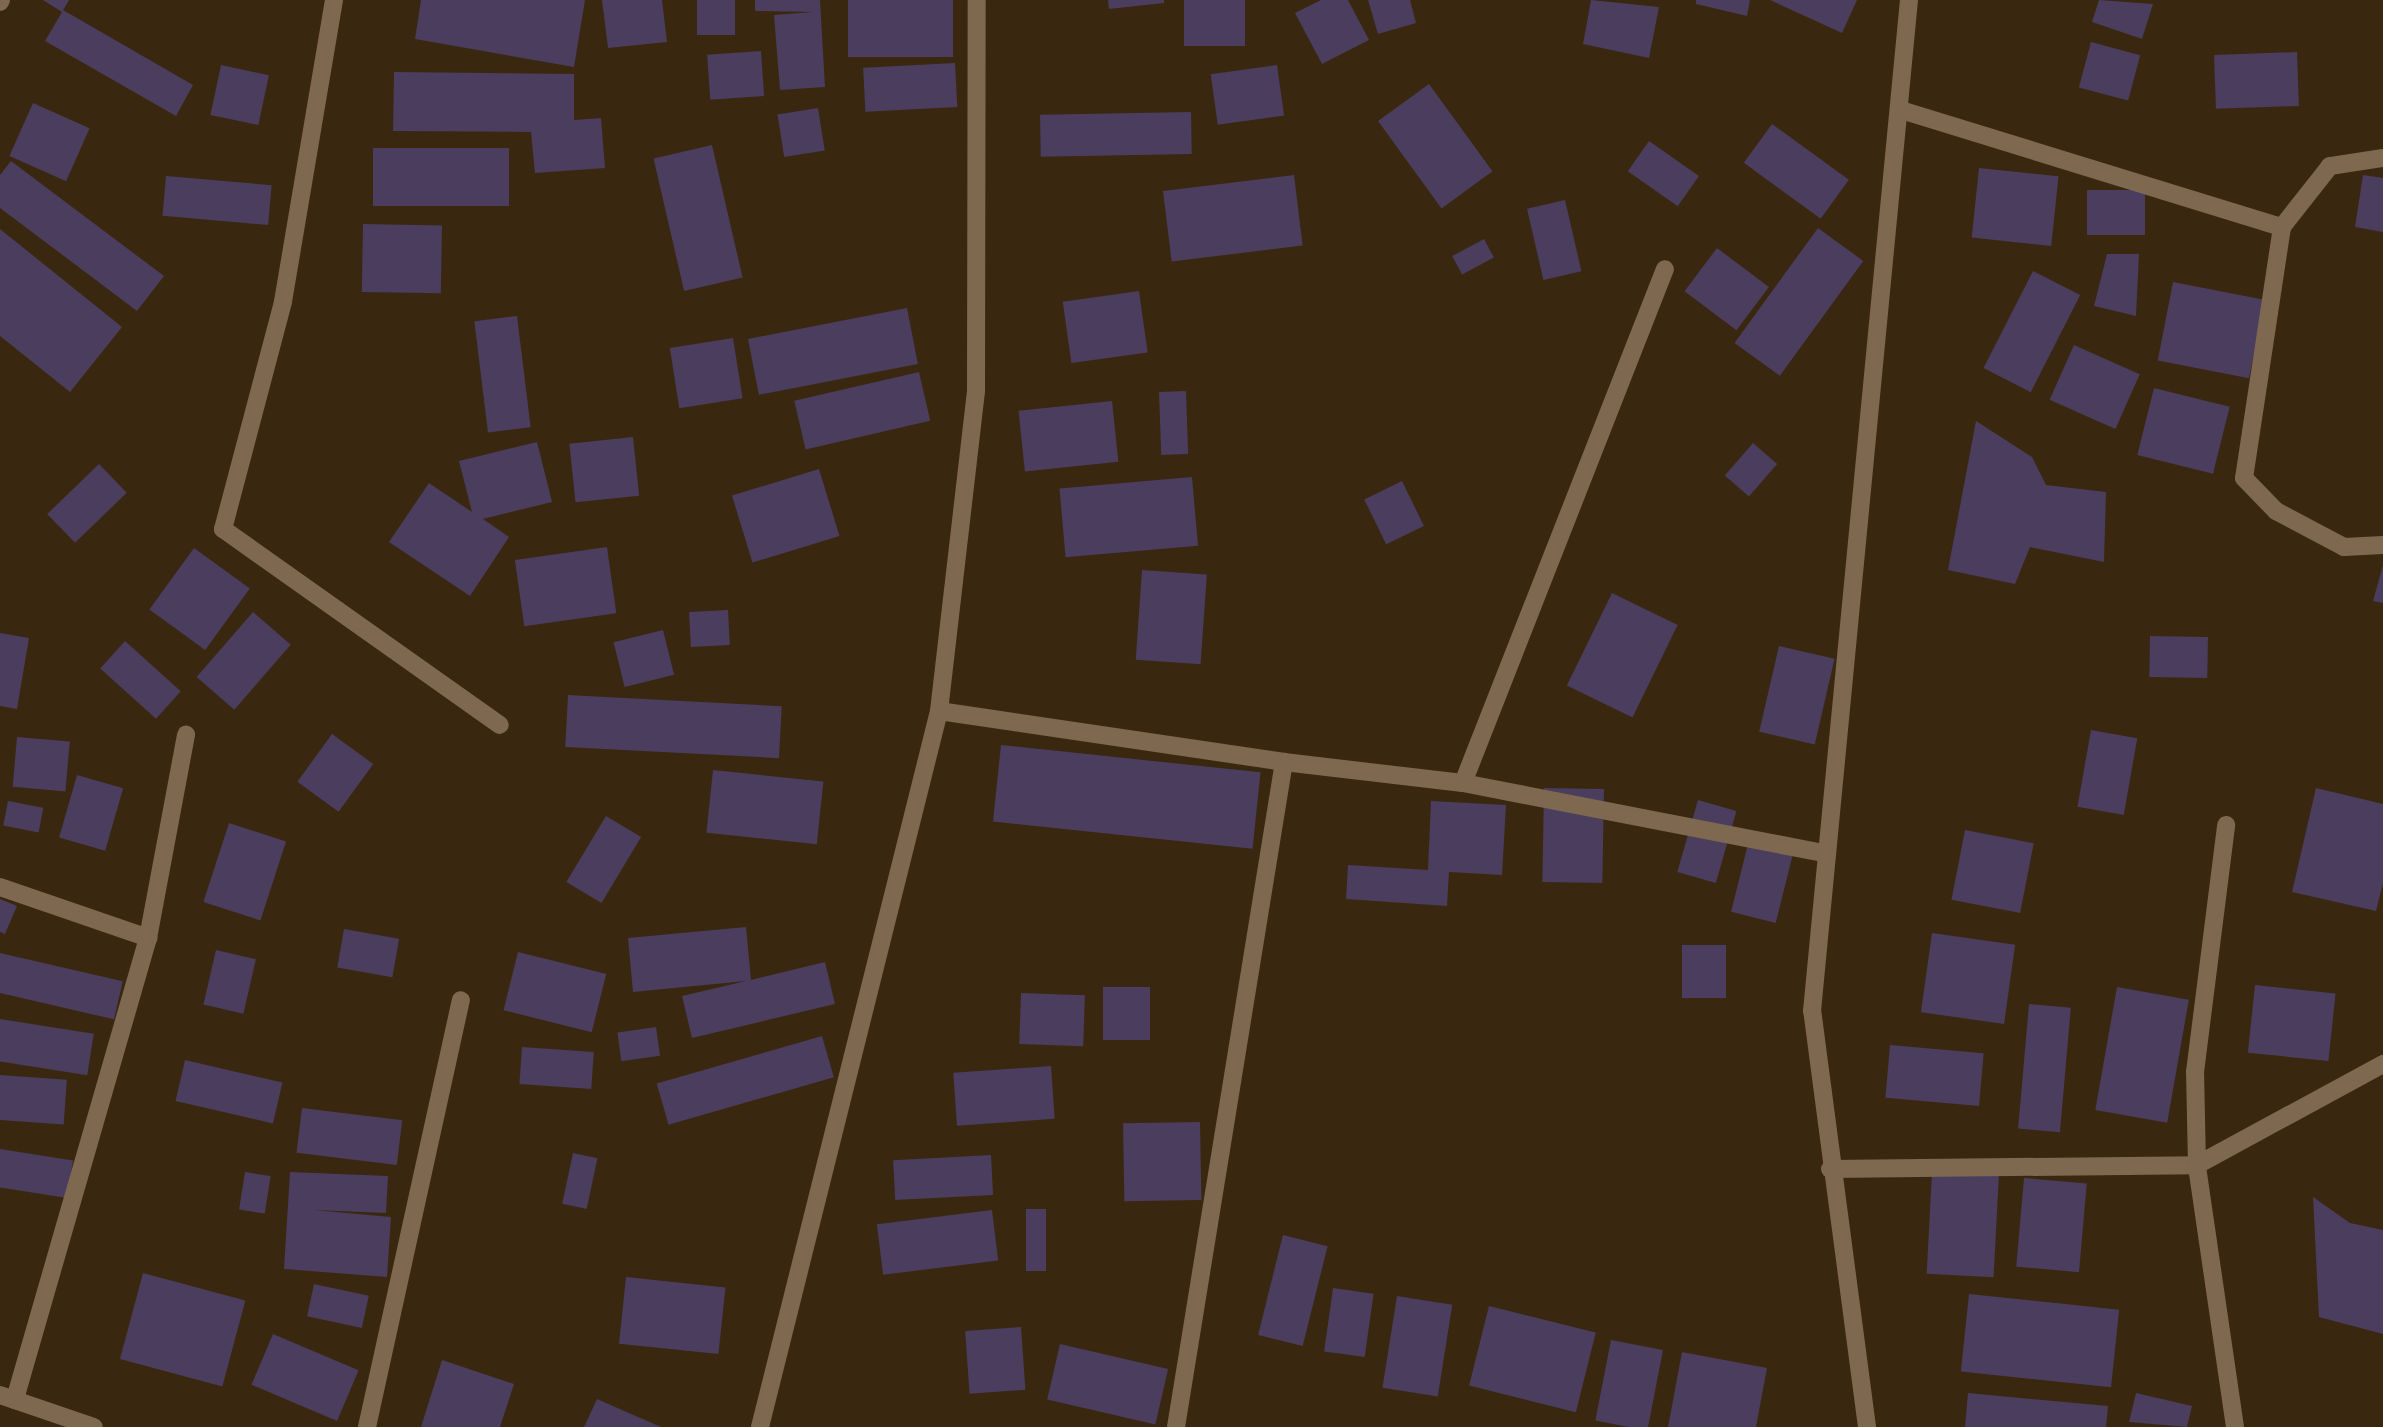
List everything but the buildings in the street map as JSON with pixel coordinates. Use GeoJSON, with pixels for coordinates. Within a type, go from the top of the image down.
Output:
{"type":"FeatureCollection","features":[{"type":"Feature","properties":{"kind":"street"},"geometry":{"type":"LineString","coordinates":[[334,0],[283,302],[223,529],[500,725]]}},
{"type":"Feature","properties":{"kind":"street"},"geometry":{"type":"LineString","coordinates":[[760,1427],[939,710],[976,390],[977,0]]}},
{"type":"Feature","properties":{"kind":"street"},"geometry":{"type":"LineString","coordinates":[[1867,1427],[1830,1168],[1812,1011],[1909,0]]}},
{"type":"Feature","properties":{"kind":"street"},"geometry":{"type":"LineString","coordinates":[[1900,110],[2283,227]]}},
{"type":"Feature","properties":{"kind":"street"},"geometry":{"type":"LineString","coordinates":[[2383,158],[2330,166],[2283,227],[2244,478],[2276,511],[2344,547],[2383,545]]}},
{"type":"Feature","properties":{"kind":"street"},"geometry":{"type":"LineString","coordinates":[[1463,783],[1665,269]]}},
{"type":"Feature","properties":{"kind":"street"},"geometry":{"type":"LineString","coordinates":[[939,710],[1284,762],[1463,783],[1827,854]]}},
{"type":"Feature","properties":{"kind":"street"},"geometry":{"type":"LineString","coordinates":[[93,1427],[7,1397],[148,938],[186,735]]}},
{"type":"Feature","properties":{"kind":"street"},"geometry":{"type":"LineString","coordinates":[[1176,1427],[1284,762]]}},
{"type":"Feature","properties":{"kind":"street"},"geometry":{"type":"LineString","coordinates":[[2225,825],[2195,1072],[2197,1165],[2235,1427]]}},
{"type":"Feature","properties":{"kind":"street"},"geometry":{"type":"LineString","coordinates":[[0,887],[148,938]]}},
{"type":"Feature","properties":{"kind":"street"},"geometry":{"type":"LineString","coordinates":[[367,1427],[461,1000]]}},
{"type":"Feature","properties":{"kind":"street"},"geometry":{"type":"LineString","coordinates":[[1830,1168],[2197,1165],[2383,1064]]}}]}
